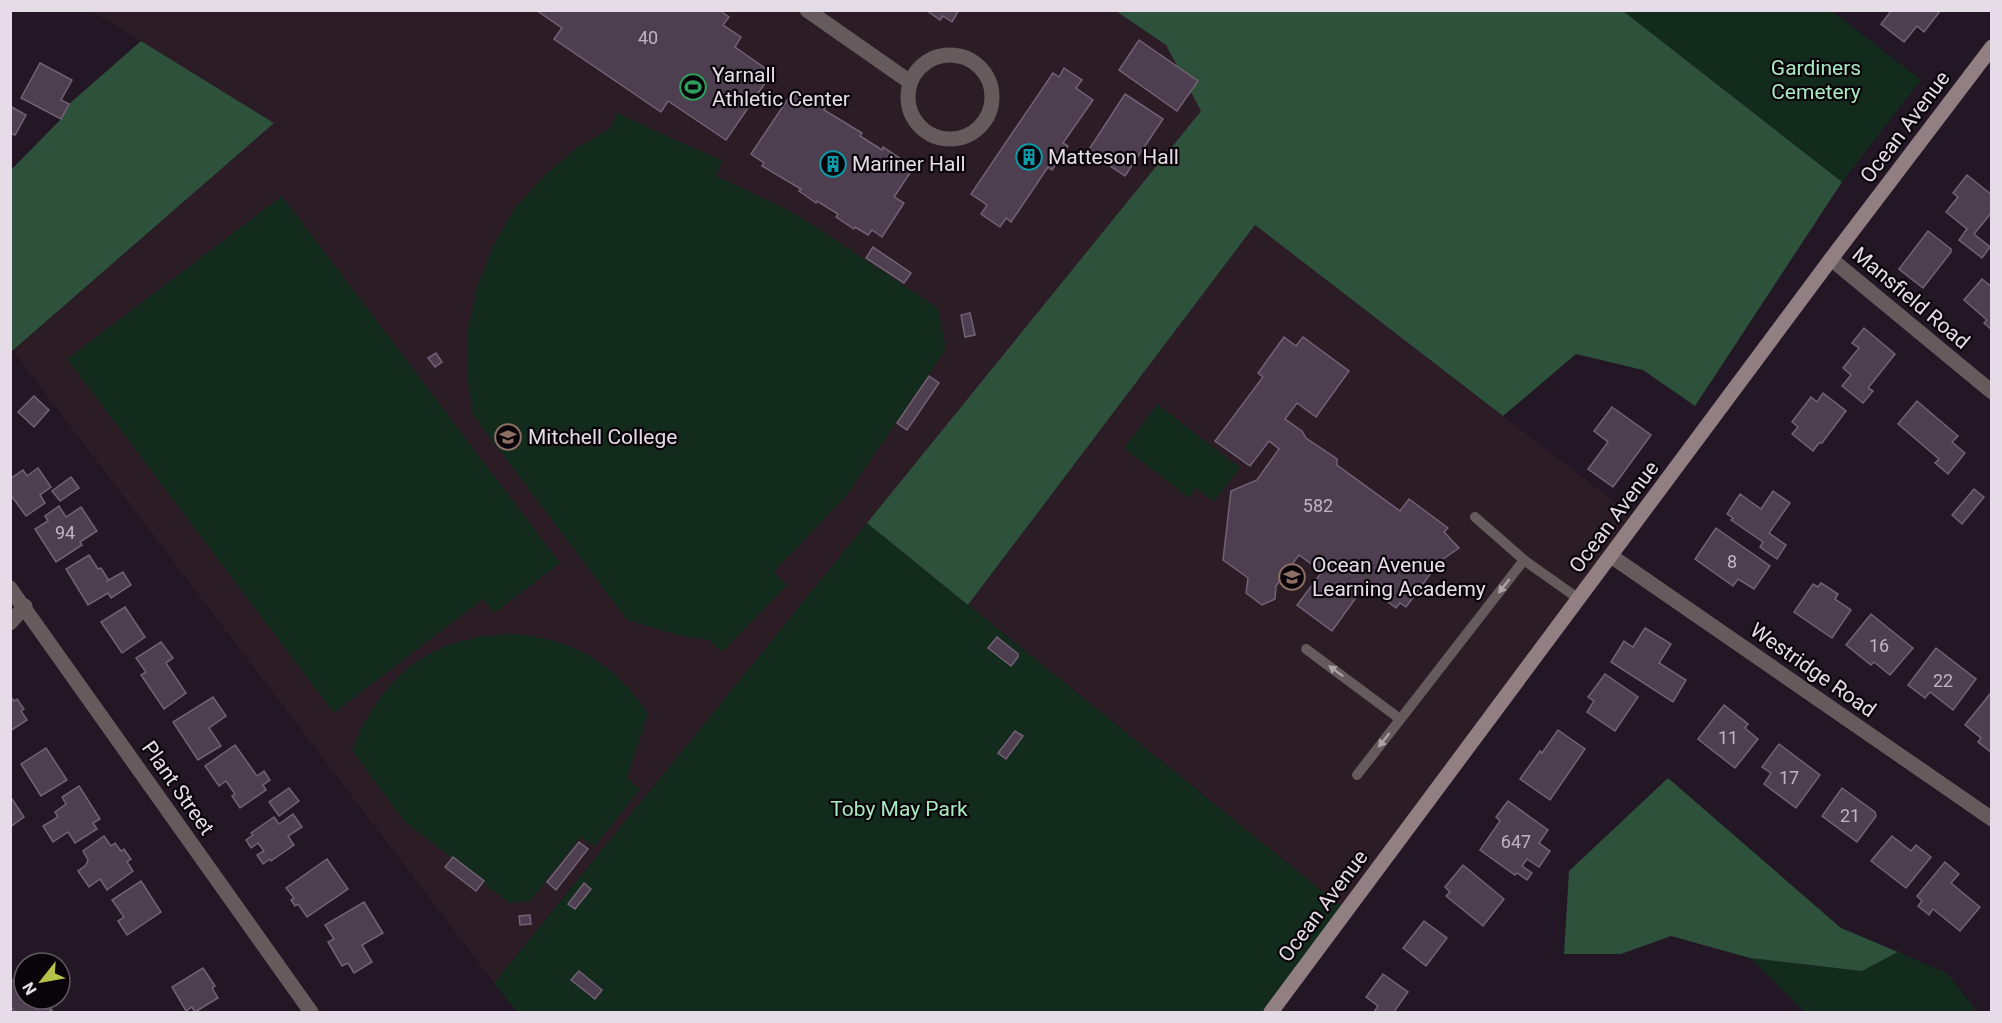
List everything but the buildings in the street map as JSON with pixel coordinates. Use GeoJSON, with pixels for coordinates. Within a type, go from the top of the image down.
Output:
{"type":"FeatureCollection","features":[{"type":"Feature","properties":{"kind":"main road","name":"Ocean Avenue"},"geometry":{"type":"LineString","coordinates":[[1271,1012],[1831,259],[1992,47]]}},
{"type":"Feature","properties":{"kind":"street"},"geometry":{"type":"LineString","coordinates":[[807,10],[910,82]]}},
{"type":"Feature","properties":{"kind":"street"},"geometry":{"type":"LineString","coordinates":[[943,55],[958,56],[971,61],[982,70],[989,83],[992,97],[990,111],[983,124],[973,133],[947,140],[934,137],[922,130],[914,120],[908,100],[910,82],[918,69],[930,60],[943,55]]}},
{"type":"Feature","properties":{"kind":"street","name":"Mansfield Road"},"geometry":{"type":"LineString","coordinates":[[1831,259],[1992,392]]}},
{"type":"Feature","properties":{"kind":"street","name":"Westridge Road"},"geometry":{"type":"LineString","coordinates":[[1611,556],[1992,819]]}},
{"type":"Feature","properties":{"kind":"street","name":"Plant Street"},"geometry":{"type":"LineString","coordinates":[[10,588],[25,606],[311,1012]]}},
{"type":"Feature","properties":{"kind":"street"},"geometry":{"type":"LineString","coordinates":[[10,623],[25,606]]}},
{"type":"Feature","properties":{"kind":"lane"},"geometry":{"type":"LineString","coordinates":[[1475,517],[1524,560],[1579,599]]}},
{"type":"Feature","properties":{"kind":"lane"},"geometry":{"type":"LineString","coordinates":[[1357,775],[1524,560]]}},
{"type":"Feature","properties":{"kind":"lane"},"geometry":{"type":"LineString","coordinates":[[1306,649],[1400,719]]}},
{"type":"Feature","properties":{"kind":"shaded area","name":"Mitchell College"},"geometry":{"type":"Polygon","coordinates":[[[92,11],[1283,11],[494,983],[13,351],[274,123],[92,11]]]}},
{"type":"Feature","properties":{"kind":"shaded area","name":"Ocean Avenue Learning Academy"},"geometry":{"type":"Polygon","coordinates":[[[1255,225],[1638,520],[1347,911],[968,605],[1255,225]]]}},
{"type":"Feature","properties":{"kind":"green space"},"geometry":{"type":"Polygon","coordinates":[[[1116,11],[1623,11],[1842,182],[1695,406],[1643,370],[1576,354],[1503,416],[1255,225],[968,605],[867,523],[1201,111],[1166,45],[1116,11]]]}},
{"type":"Feature","properties":{"kind":"green space","name":"Gardiners Cemetery"},"geometry":{"type":"Polygon","coordinates":[[[1623,11],[1832,11],[1921,80],[1842,182],[1623,11]]]}},
{"type":"Feature","properties":{"kind":"green space"},"geometry":{"type":"Polygon","coordinates":[[[141,41],[274,123],[11,352],[12,169],[61,119],[69,104],[141,41]]]}},
{"type":"Feature","properties":{"kind":"green space"},"geometry":{"type":"Polygon","coordinates":[[[617,113],[722,161],[716,176],[804,219],[938,308],[946,349],[846,496],[774,572],[787,585],[722,652],[709,640],[685,637],[627,620],[473,415],[467,373],[468,330],[477,288],[492,248],[514,209],[544,176],[575,149],[610,128],[617,113]]]}},
{"type":"Feature","properties":{"kind":"green space"},"geometry":{"type":"Polygon","coordinates":[[[282,196],[560,563],[494,613],[483,599],[334,713],[67,359],[282,196]]]}},
{"type":"Feature","properties":{"kind":"green space"},"geometry":{"type":"Polygon","coordinates":[[[1157,404],[1240,468],[1214,502],[1196,488],[1189,498],[1124,448],[1157,404]]]}},
{"type":"Feature","properties":{"kind":"green space","name":"Toby May Park"},"geometry":{"type":"Polygon","coordinates":[[[867,523],[1347,911],[1271,1012],[517,1012],[494,983],[867,523]]]}},
{"type":"Feature","properties":{"kind":"green space"},"geometry":{"type":"Polygon","coordinates":[[[511,634],[553,641],[590,656],[621,680],[648,714],[627,778],[640,789],[594,847],[581,837],[530,901],[509,903],[404,821],[352,750],[378,701],[394,681],[412,665],[432,652],[455,643],[511,634]]]}},
{"type":"Feature","properties":{"kind":"green space"},"geometry":{"type":"Polygon","coordinates":[[[1668,778],[1841,928],[1898,952],[1862,971],[1750,958],[1671,936],[1621,954],[1564,954],[1569,871],[1668,778]]]}},
{"type":"Feature","properties":{"kind":"green space"},"geometry":{"type":"Polygon","coordinates":[[[1898,952],[1947,973],[1977,1012],[1805,1012],[1750,958],[1862,971],[1898,952]]]}},
{"type":"Feature","properties":{"kind":"place","name":"Yarnall Athletic Center"},"geometry":{"type":"Point","coordinates":[693,87]}},
{"type":"Feature","properties":{"kind":"place","name":"Matteson Hall"},"geometry":{"type":"Point","coordinates":[1029,157]}},
{"type":"Feature","properties":{"kind":"place","name":"Mariner Hall"},"geometry":{"type":"Point","coordinates":[833,164]}},
{"type":"Feature","properties":{"kind":"place","name":"Mitchell College"},"geometry":{"type":"Point","coordinates":[508,437]}},
{"type":"Feature","properties":{"kind":"place","name":"Ocean Avenue Learning Academy"},"geometry":{"type":"Point","coordinates":[1292,577]}}]}
